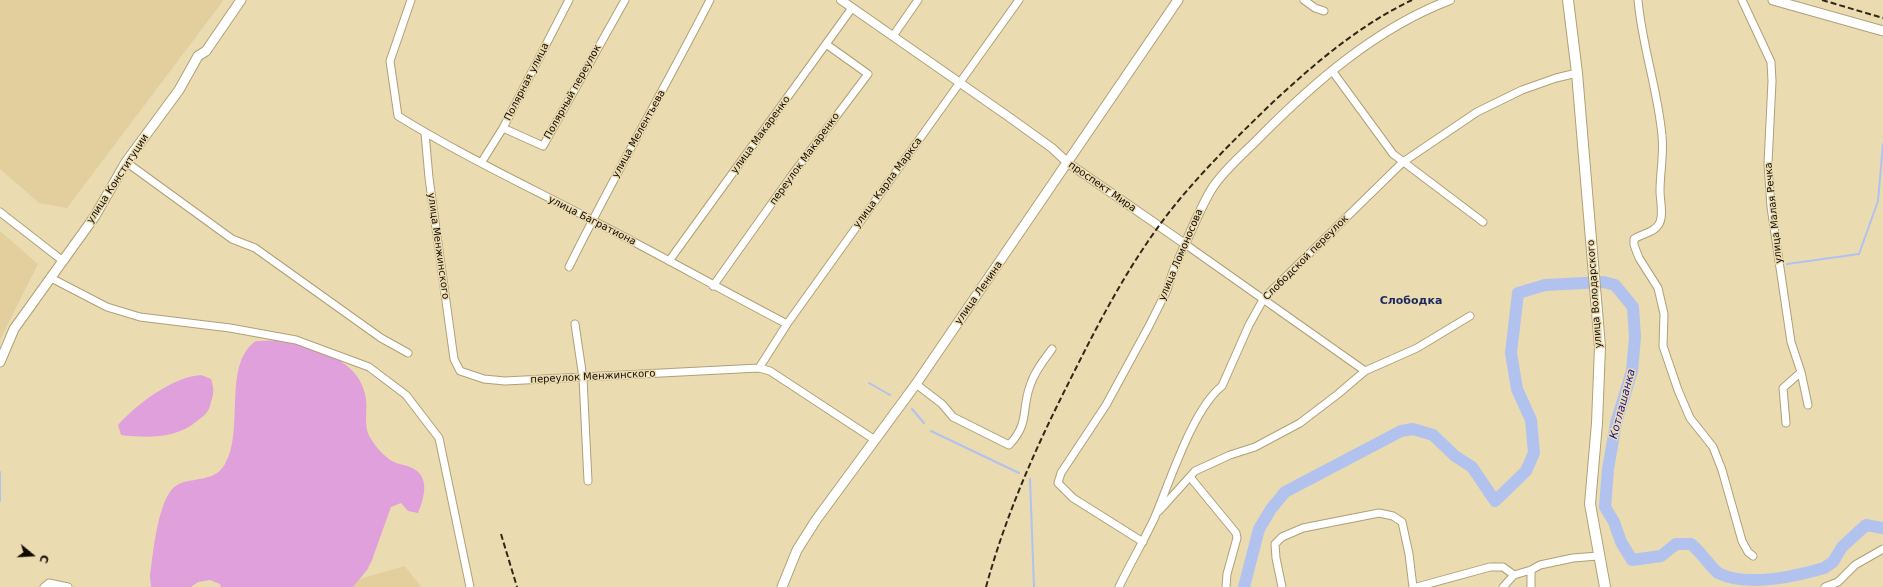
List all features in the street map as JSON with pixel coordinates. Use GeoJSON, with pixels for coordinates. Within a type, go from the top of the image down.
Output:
{"type":"FeatureCollection","features":[{"type":"Feature","properties":{"kind":"main road","name":"улица Конституции"},"geometry":{"type":"LineString","coordinates":[[0,362],[14,329],[95,216],[126,162],[179,90],[198,56],[206,51],[241,0]]}},
{"type":"Feature","properties":{"kind":"main road","name":"улица Ленина"},"geometry":{"type":"LineString","coordinates":[[782,587],[797,550],[816,520],[916,384],[1178,0]]}},
{"type":"Feature","properties":{"kind":"main road","name":"улица Володарского"},"geometry":{"type":"LineString","coordinates":[[1568,0],[1577,73],[1600,346],[1597,423],[1590,504],[1598,556],[1605,587]]}},
{"type":"Feature","properties":{"kind":"main road"},"geometry":{"type":"LineString","coordinates":[[1773,0],[1883,31]]}},
{"type":"Feature","properties":{"kind":"street","name":"улица Багратиона"},"geometry":{"type":"LineString","coordinates":[[411,0],[390,61],[398,116],[425,133],[481,163],[592,220],[713,286],[787,324]]}},
{"type":"Feature","properties":{"kind":"street","name":"Полярная улица"},"geometry":{"type":"LineString","coordinates":[[481,163],[503,128],[569,0]]}},
{"type":"Feature","properties":{"kind":"street","name":"Полярный переулок"},"geometry":{"type":"LineString","coordinates":[[503,128],[543,146],[624,0]]}},
{"type":"Feature","properties":{"kind":"street","name":"улица Мелентьева"},"geometry":{"type":"LineString","coordinates":[[569,268],[592,220],[659,99],[710,0]]}},
{"type":"Feature","properties":{"kind":"street","name":"проспект Мира"},"geometry":{"type":"LineString","coordinates":[[842,0],[1052,148],[1068,163],[1264,298],[1276,309],[1365,371]]}},
{"type":"Feature","properties":{"kind":"street"},"geometry":{"type":"LineString","coordinates":[[893,36],[918,0]]}},
{"type":"Feature","properties":{"kind":"street","name":"улица Карла Маркса"},"geometry":{"type":"LineString","coordinates":[[759,368],[787,324],[1019,0]]}},
{"type":"Feature","properties":{"kind":"street"},"geometry":{"type":"LineString","coordinates":[[1304,0],[1314,8],[1324,11]]}},
{"type":"Feature","properties":{"kind":"street","name":"улица Ломоносова"},"geometry":{"type":"LineString","coordinates":[[1143,542],[1073,498],[1058,483],[1061,473],[1106,405],[1149,326],[1167,290],[1173,270],[1201,208],[1221,177],[1275,122],[1333,72],[1398,24],[1416,14],[1450,0]]}},
{"type":"Feature","properties":{"kind":"street"},"geometry":{"type":"LineString","coordinates":[[1638,0],[1647,57],[1658,107],[1663,154],[1660,188],[1661,222],[1655,230],[1634,239],[1634,245],[1639,258],[1658,288],[1664,314],[1663,346],[1678,390],[1690,418],[1713,447],[1722,470],[1742,541],[1748,552],[1753,556]]}},
{"type":"Feature","properties":{"kind":"street","name":"улица Малая Речка"},"geometry":{"type":"LineString","coordinates":[[1742,0],[1770,62],[1772,81],[1768,164],[1771,206],[1791,342],[1801,372],[1808,405]]}},
{"type":"Feature","properties":{"kind":"street","name":"улица Макаренко"},"geometry":{"type":"LineString","coordinates":[[669,261],[852,8]]}},
{"type":"Feature","properties":{"kind":"street","name":"переулок Макаренко"},"geometry":{"type":"LineString","coordinates":[[713,286],[792,175],[868,74],[826,44]]}},
{"type":"Feature","properties":{"kind":"street"},"geometry":{"type":"LineString","coordinates":[[1333,72],[1393,154],[1483,222]]}},
{"type":"Feature","properties":{"kind":"street","name":"Слободской переулок"},"geometry":{"type":"LineString","coordinates":[[1119,587],[1143,542],[1196,421],[1214,393],[1222,386],[1249,325],[1264,298],[1403,162],[1477,112],[1522,90],[1556,78],[1577,73]]}},
{"type":"Feature","properties":{"kind":"street","name":"улица Менжинского"},"geometry":{"type":"LineString","coordinates":[[425,133],[429,178],[454,359]]}},
{"type":"Feature","properties":{"kind":"street"},"geometry":{"type":"LineString","coordinates":[[126,162],[232,239],[255,248],[381,338],[408,353]]}},
{"type":"Feature","properties":{"kind":"street"},"geometry":{"type":"LineString","coordinates":[[0,212],[63,261]]}},
{"type":"Feature","properties":{"kind":"street"},"geometry":{"type":"LineString","coordinates":[[51,278],[107,307],[140,317],[230,328],[296,340],[369,367],[406,395],[439,438],[470,587]]}},
{"type":"Feature","properties":{"kind":"street"},"geometry":{"type":"LineString","coordinates":[[1154,518],[1195,471],[1255,447],[1300,423],[1365,371],[1417,348],[1470,316]]}},
{"type":"Feature","properties":{"kind":"street"},"geometry":{"type":"LineString","coordinates":[[574,324],[583,378],[588,481]]}},
{"type":"Feature","properties":{"kind":"street"},"geometry":{"type":"LineString","coordinates":[[916,384],[942,404],[953,417],[1010,445],[1021,430],[1026,415],[1030,386],[1039,368],[1052,349]]}},
{"type":"Feature","properties":{"kind":"street","name":"переулок Менжинского"},"geometry":{"type":"LineString","coordinates":[[454,359],[457,368],[460,371],[484,379],[505,381],[759,368]]}},
{"type":"Feature","properties":{"kind":"street"},"geometry":{"type":"LineString","coordinates":[[759,368],[770,371],[874,440]]}},
{"type":"Feature","properties":{"kind":"street"},"geometry":{"type":"LineString","coordinates":[[1786,423],[1783,388],[1801,372]]}},
{"type":"Feature","properties":{"kind":"street"},"geometry":{"type":"LineString","coordinates":[[1190,476],[1236,533],[1237,538],[1227,574],[1226,587]]}},
{"type":"Feature","properties":{"kind":"street"},"geometry":{"type":"LineString","coordinates":[[1282,587],[1276,558],[1275,544],[1282,537],[1302,528],[1379,513],[1393,516],[1402,522],[1409,554],[1413,587]]}},
{"type":"Feature","properties":{"kind":"street"},"geometry":{"type":"LineString","coordinates":[[1825,587],[1838,582],[1856,565],[1883,549]]}},
{"type":"Feature","properties":{"kind":"street"},"geometry":{"type":"LineString","coordinates":[[1503,587],[1514,574],[1531,570],[1540,564],[1573,558],[1598,556]]}},
{"type":"Feature","properties":{"kind":"street"},"geometry":{"type":"LineString","coordinates":[[1417,587],[1490,567],[1503,567],[1514,574]]}},
{"type":"Feature","properties":{"kind":"street"},"geometry":{"type":"LineString","coordinates":[[1531,570],[1532,587]]}},
{"type":"Feature","properties":{"kind":"street"},"geometry":{"type":"LineString","coordinates":[[44,587],[49,583],[68,587]]}},
{"type":"Feature","properties":{"kind":"shaded area"},"geometry":{"type":"Polygon","coordinates":[[[0,0],[223,1],[67,208],[39,203],[0,169],[0,0]]]}},
{"type":"Feature","properties":{"kind":"shaded area"},"geometry":{"type":"Polygon","coordinates":[[[0,231],[38,264],[0,340],[0,231]]]}},
{"type":"Feature","properties":{"kind":"shaded area"},"geometry":{"type":"Polygon","coordinates":[[[256,341],[289,341],[325,353],[343,363],[357,376],[362,384],[365,394],[366,423],[368,434],[373,442],[387,458],[396,463],[414,469],[422,478],[424,483],[424,495],[418,513],[408,511],[401,503],[391,507],[372,560],[367,570],[353,587],[221,587],[220,584],[210,580],[198,582],[191,587],[151,587],[150,577],[155,540],[161,511],[166,499],[172,489],[179,484],[216,474],[225,464],[231,450],[234,434],[237,381],[240,365],[246,351],[256,341]]]}},
{"type":"Feature","properties":{"kind":"shaded area"},"geometry":{"type":"Polygon","coordinates":[[[201,375],[211,379],[213,393],[208,411],[189,427],[161,436],[141,437],[121,435],[118,425],[145,400],[178,381],[201,375]]]}},
{"type":"Feature","properties":{"kind":"shaded area"},"geometry":{"type":"Polygon","coordinates":[[[405,566],[421,587],[343,587],[342,584],[405,566]]]}},
{"type":"Feature","properties":{"kind":"waterway"},"geometry":{"type":"LineString","coordinates":[[1787,264],[1859,254],[1878,201],[1883,144]]}},
{"type":"Feature","properties":{"kind":"waterway","name":"Котлашанка"},"geometry":{"type":"LineString","coordinates":[[1244,587],[1259,529],[1271,509],[1285,492],[1401,431],[1413,429],[1433,435],[1455,456],[1472,467],[1495,501],[1526,471],[1534,453],[1531,420],[1517,389],[1511,353],[1518,293],[1545,285],[1604,282],[1615,285],[1633,307],[1635,337],[1632,371],[1616,423],[1608,469],[1605,507],[1614,522],[1621,542],[1632,560],[1661,556],[1676,544],[1691,544],[1718,573],[1729,577],[1742,579],[1770,579],[1798,575],[1824,568],[1833,562],[1842,547],[1866,525],[1883,528]]}},
{"type":"Feature","properties":{"kind":"waterway"},"geometry":{"type":"LineString","coordinates":[[869,383],[890,395]]}},
{"type":"Feature","properties":{"kind":"waterway"},"geometry":{"type":"LineString","coordinates":[[912,409],[924,423]]}},
{"type":"Feature","properties":{"kind":"waterway"},"geometry":{"type":"LineString","coordinates":[[931,431],[1019,473]]}},
{"type":"Feature","properties":{"kind":"waterway"},"geometry":{"type":"LineString","coordinates":[[0,472],[0,501]]}},
{"type":"Feature","properties":{"kind":"waterway"},"geometry":{"type":"LineString","coordinates":[[1030,479],[1034,587]]}},
{"type":"Feature","properties":{"kind":"railway"},"geometry":{"type":"LineString","coordinates":[[986,587],[1012,507],[1045,430],[1116,292],[1156,230],[1182,196],[1207,169],[1287,89],[1320,60],[1355,34],[1392,10],[1412,0]]}},
{"type":"Feature","properties":{"kind":"railway"},"geometry":{"type":"LineString","coordinates":[[1822,0],[1883,18]]}},
{"type":"Feature","properties":{"kind":"railway"},"geometry":{"type":"LineString","coordinates":[[501,534],[517,587]]}},
{"type":"Feature","properties":{"kind":"district","name":"Слободка"},"geometry":{"type":"Point","coordinates":[1411,301]}}]}
